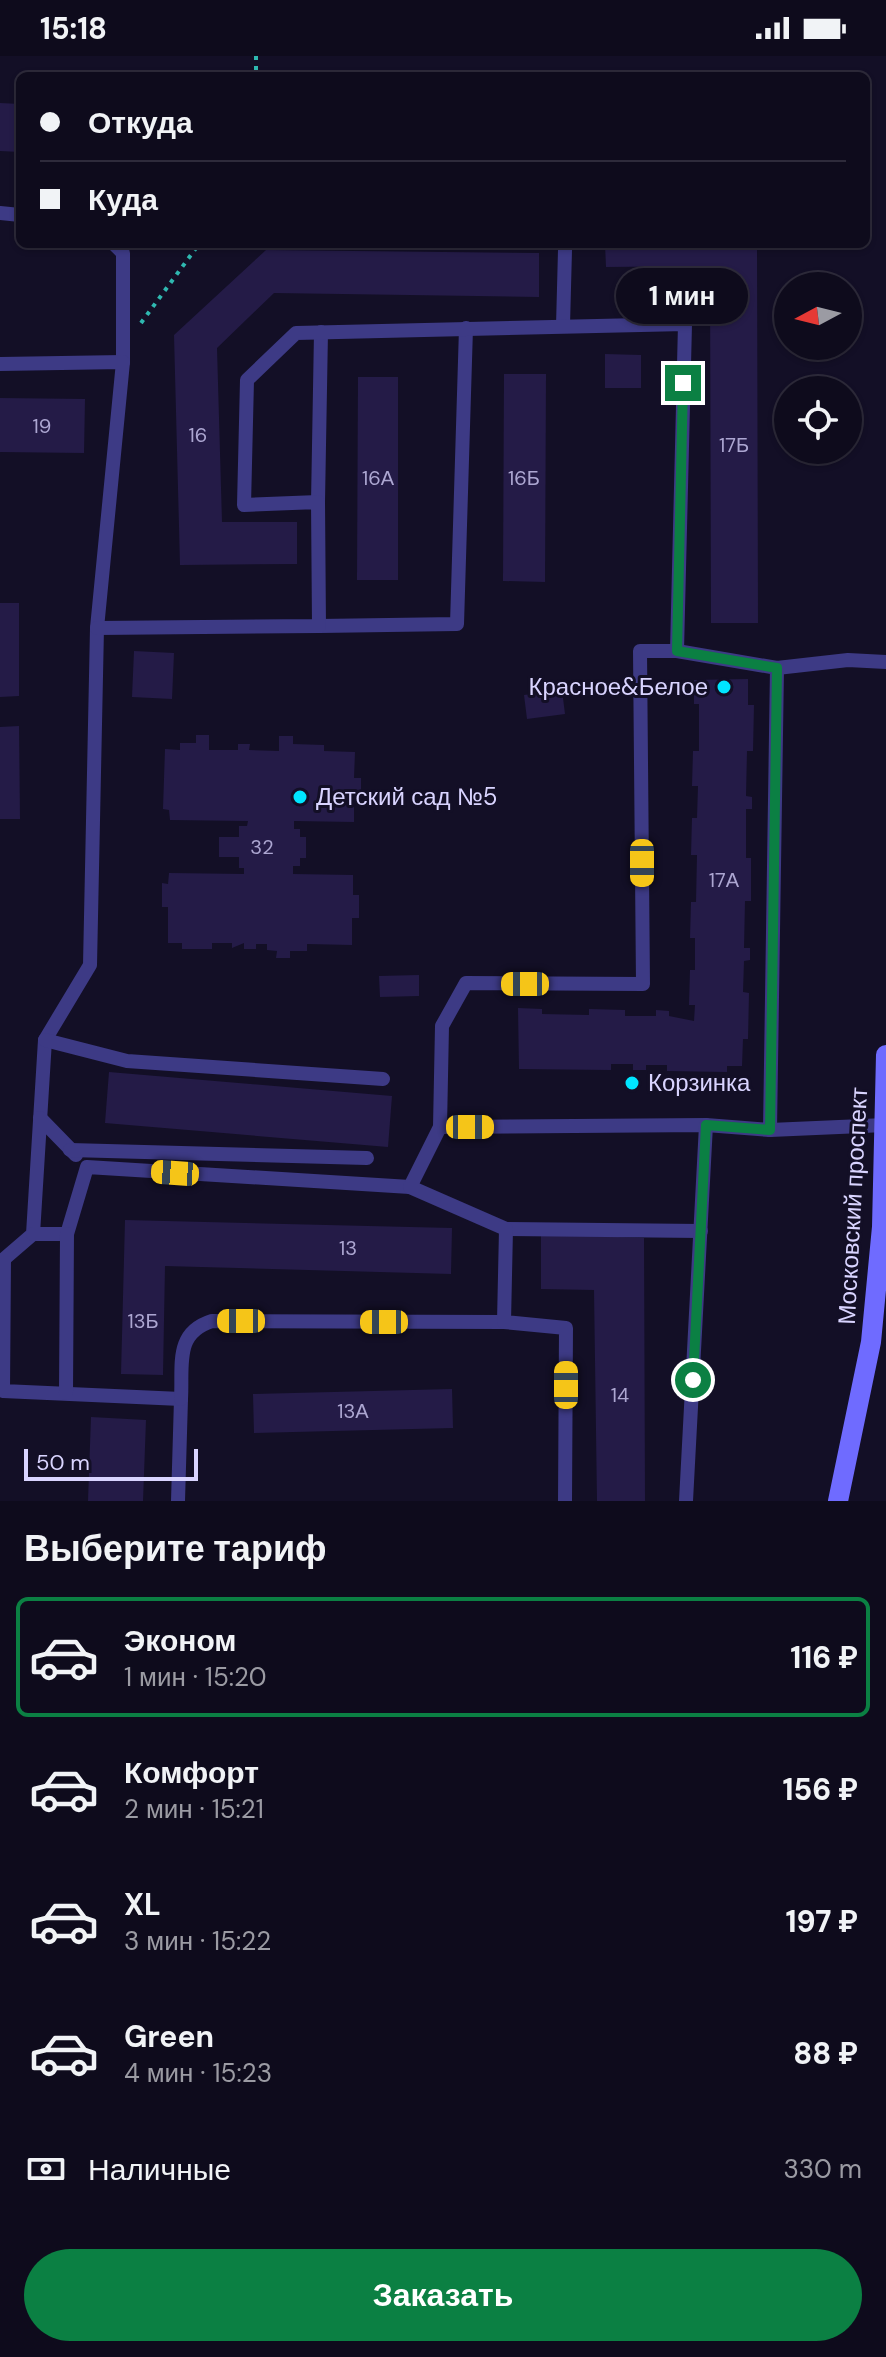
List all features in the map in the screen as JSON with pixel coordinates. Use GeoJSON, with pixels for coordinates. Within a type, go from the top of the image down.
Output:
{"type":"FeatureCollection","features":[{"type":"Feature","properties":{"kind":"main road","name":"Московский проспект"},"geometry":{"type":"LineString","coordinates":[[838,1501],[871,1342],[882,1227],[886,1055]]}},
{"type":"Feature","properties":{"kind":"lane"},"geometry":{"type":"LineString","coordinates":[[33,1234],[45,1040],[90,965],[97,628],[123,362],[123,253],[118,248]]}},
{"type":"Feature","properties":{"kind":"lane"},"geometry":{"type":"LineString","coordinates":[[563,326],[565,250]]}},
{"type":"Feature","properties":{"kind":"lane"},"geometry":{"type":"LineString","coordinates":[[318,502],[244,505],[247,380],[296,333],[685,324],[677,651]]}},
{"type":"Feature","properties":{"kind":"lane"},"geometry":{"type":"LineString","coordinates":[[97,628],[457,624],[466,328]]}},
{"type":"Feature","properties":{"kind":"lane"},"geometry":{"type":"LineString","coordinates":[[319,626],[321,332]]}},
{"type":"Feature","properties":{"kind":"lane"},"geometry":{"type":"LineString","coordinates":[[0,364],[123,362]]}},
{"type":"Feature","properties":{"kind":"lane"},"geometry":{"type":"LineString","coordinates":[[410,1187],[440,1127],[442,1026],[466,983],[643,984],[640,651],[677,651],[777,668],[848,660],[886,662]]}},
{"type":"Feature","properties":{"kind":"lane"},"geometry":{"type":"LineString","coordinates":[[770,1130],[777,668]]}},
{"type":"Feature","properties":{"kind":"lane"},"geometry":{"type":"LineString","coordinates":[[45,1040],[127,1061],[383,1079]]}},
{"type":"Feature","properties":{"kind":"lane"},"geometry":{"type":"LineString","coordinates":[[40,1118],[87,1167],[410,1187],[506,1229],[701,1231]]}},
{"type":"Feature","properties":{"kind":"lane"},"geometry":{"type":"LineString","coordinates":[[440,1127],[706,1125],[770,1130],[885,1125]]}},
{"type":"Feature","properties":{"kind":"lane"},"geometry":{"type":"LineString","coordinates":[[686,1501],[706,1125]]}},
{"type":"Feature","properties":{"kind":"lane"},"geometry":{"type":"LineString","coordinates":[[70,1150],[367,1158]]}},
{"type":"Feature","properties":{"kind":"lane"},"geometry":{"type":"LineString","coordinates":[[66,1393],[67,1234],[87,1167]]}},
{"type":"Feature","properties":{"kind":"lane"},"geometry":{"type":"LineString","coordinates":[[504,1322],[506,1229]]}},
{"type":"Feature","properties":{"kind":"lane"},"geometry":{"type":"LineString","coordinates":[[67,1234],[33,1234],[2,1259],[3,1391],[181,1399]]}},
{"type":"Feature","properties":{"kind":"lane"},"geometry":{"type":"LineString","coordinates":[[178,1501],[185,1339],[194,1326],[212,1321],[504,1322],[566,1328],[565,1501]]}},
{"type":"Feature","properties":{"kind":"path"},"geometry":{"type":"LineString","coordinates":[[136,330],[196,248]]}},
{"type":"Feature","properties":{"kind":"building"},"geometry":{"type":"Polygon","coordinates":[[[0,103],[16,104],[16,152],[0,151],[0,103]]]}},
{"type":"Feature","properties":{"kind":"building"},"geometry":{"type":"Polygon","coordinates":[[[605,248],[757,248],[758,623],[711,623],[710,266],[606,267],[605,248]]]}},
{"type":"Feature","properties":{"kind":"building"},"geometry":{"type":"Polygon","coordinates":[[[266,250],[539,253],[539,297],[274,293],[217,348],[222,522],[297,522],[297,564],[180,565],[174,335],[266,250]]]}},
{"type":"Feature","properties":{"kind":"building"},"geometry":{"type":"Polygon","coordinates":[[[605,354],[641,355],[641,388],[605,388],[605,354]]]}},
{"type":"Feature","properties":{"kind":"building"},"geometry":{"type":"Polygon","coordinates":[[[504,374],[546,374],[545,582],[503,581],[504,374]]]}},
{"type":"Feature","properties":{"kind":"building"},"geometry":{"type":"Polygon","coordinates":[[[358,377],[398,377],[398,580],[357,580],[358,377]]]}},
{"type":"Feature","properties":{"kind":"building"},"geometry":{"type":"Polygon","coordinates":[[[0,398],[85,399],[84,453],[0,452],[0,398]]]}},
{"type":"Feature","properties":{"kind":"building"},"geometry":{"type":"Polygon","coordinates":[[[0,603],[19,603],[19,696],[0,697],[0,603]]]}},
{"type":"Feature","properties":{"kind":"building"},"geometry":{"type":"Polygon","coordinates":[[[134,651],[174,653],[172,699],[132,697],[134,651]]]}},
{"type":"Feature","properties":{"kind":"building"},"geometry":{"type":"Polygon","coordinates":[[[748,679],[748,705],[754,705],[753,751],[747,751],[746,796],[752,797],[752,809],[746,809],[746,858],[751,858],[751,901],[745,901],[744,948],[750,948],[750,960],[744,961],[743,992],[749,993],[748,1039],[743,1039],[742,1066],[727,1066],[727,1072],[667,1071],[667,1065],[646,1065],[646,1070],[633,1070],[633,1064],[611,1064],[611,1070],[519,1069],[518,1008],[542,1009],[542,1014],[589,1015],[589,1009],[625,1010],[625,1016],[656,1016],[656,1010],[669,1011],[669,1016],[694,1021],[695,1005],[689,1005],[690,970],[695,970],[695,938],[690,938],[691,902],[696,902],[697,855],[691,855],[692,818],[697,818],[698,786],[692,786],[693,751],[699,751],[699,704],[694,704],[694,680],[748,679]]]}},
{"type":"Feature","properties":{"kind":"building"},"geometry":{"type":"Polygon","coordinates":[[[562,690],[565,714],[527,719],[524,695],[562,690]]]}},
{"type":"Feature","properties":{"kind":"building"},"geometry":{"type":"Polygon","coordinates":[[[19,726],[20,819],[0,819],[0,727],[19,726]]]}},
{"type":"Feature","properties":{"kind":"building"},"geometry":{"type":"Polygon","coordinates":[[[196,735],[209,735],[209,750],[238,750],[238,744],[250,744],[249,750],[279,751],[279,736],[293,736],[293,744],[324,745],[324,751],[355,752],[354,778],[361,778],[361,800],[354,801],[354,822],[294,821],[294,829],[300,829],[300,837],[306,837],[306,858],[300,858],[300,866],[293,866],[293,874],[353,875],[353,895],[359,895],[359,918],[352,918],[352,945],[307,944],[307,951],[290,951],[290,958],[276,958],[277,951],[267,950],[267,944],[256,944],[256,949],[244,949],[244,943],[232,948],[232,943],[212,943],[212,949],[182,949],[182,943],[168,943],[168,907],[162,907],[162,883],[168,884],[169,873],[244,874],[244,868],[239,868],[239,857],[219,857],[219,837],[239,837],[239,826],[247,826],[248,821],[170,820],[169,810],[163,809],[165,749],[180,750],[180,743],[196,743],[196,735]]]}},
{"type":"Feature","properties":{"kind":"building"},"geometry":{"type":"Polygon","coordinates":[[[419,975],[419,996],[380,997],[379,976],[419,975]]]}},
{"type":"Feature","properties":{"kind":"building"},"geometry":{"type":"Polygon","coordinates":[[[109,1072],[392,1096],[388,1147],[105,1123],[109,1072]]]}},
{"type":"Feature","properties":{"kind":"building"},"geometry":{"type":"Polygon","coordinates":[[[125,1220],[452,1228],[451,1274],[165,1266],[163,1375],[121,1374],[125,1220]]]}},
{"type":"Feature","properties":{"kind":"building"},"geometry":{"type":"Polygon","coordinates":[[[541,1234],[644,1238],[645,1501],[597,1501],[594,1290],[541,1289],[541,1234]]]}},
{"type":"Feature","properties":{"kind":"building"},"geometry":{"type":"Polygon","coordinates":[[[452,1389],[453,1428],[254,1433],[253,1394],[452,1389]]]}},
{"type":"Feature","properties":{"kind":"building"},"geometry":{"type":"Polygon","coordinates":[[[91,1417],[146,1420],[143,1501],[88,1501],[91,1417]]]}},
{"type":"Feature","properties":{"kind":"place","name":"Красное&Белое"},"geometry":{"type":"Point","coordinates":[724,687]}},
{"type":"Feature","properties":{"kind":"place","name":"Детский сад №5"},"geometry":{"type":"Point","coordinates":[300,797]}},
{"type":"Feature","properties":{"kind":"place","name":"Корзинка"},"geometry":{"type":"Point","coordinates":[632,1083]}},
{"type":"Feature","properties":{"kind":"route"},"geometry":{"type":"LineString","coordinates":[[683,383],[677,651],[777,668],[770,1130],[706,1125],[693,1380]]}}]}
